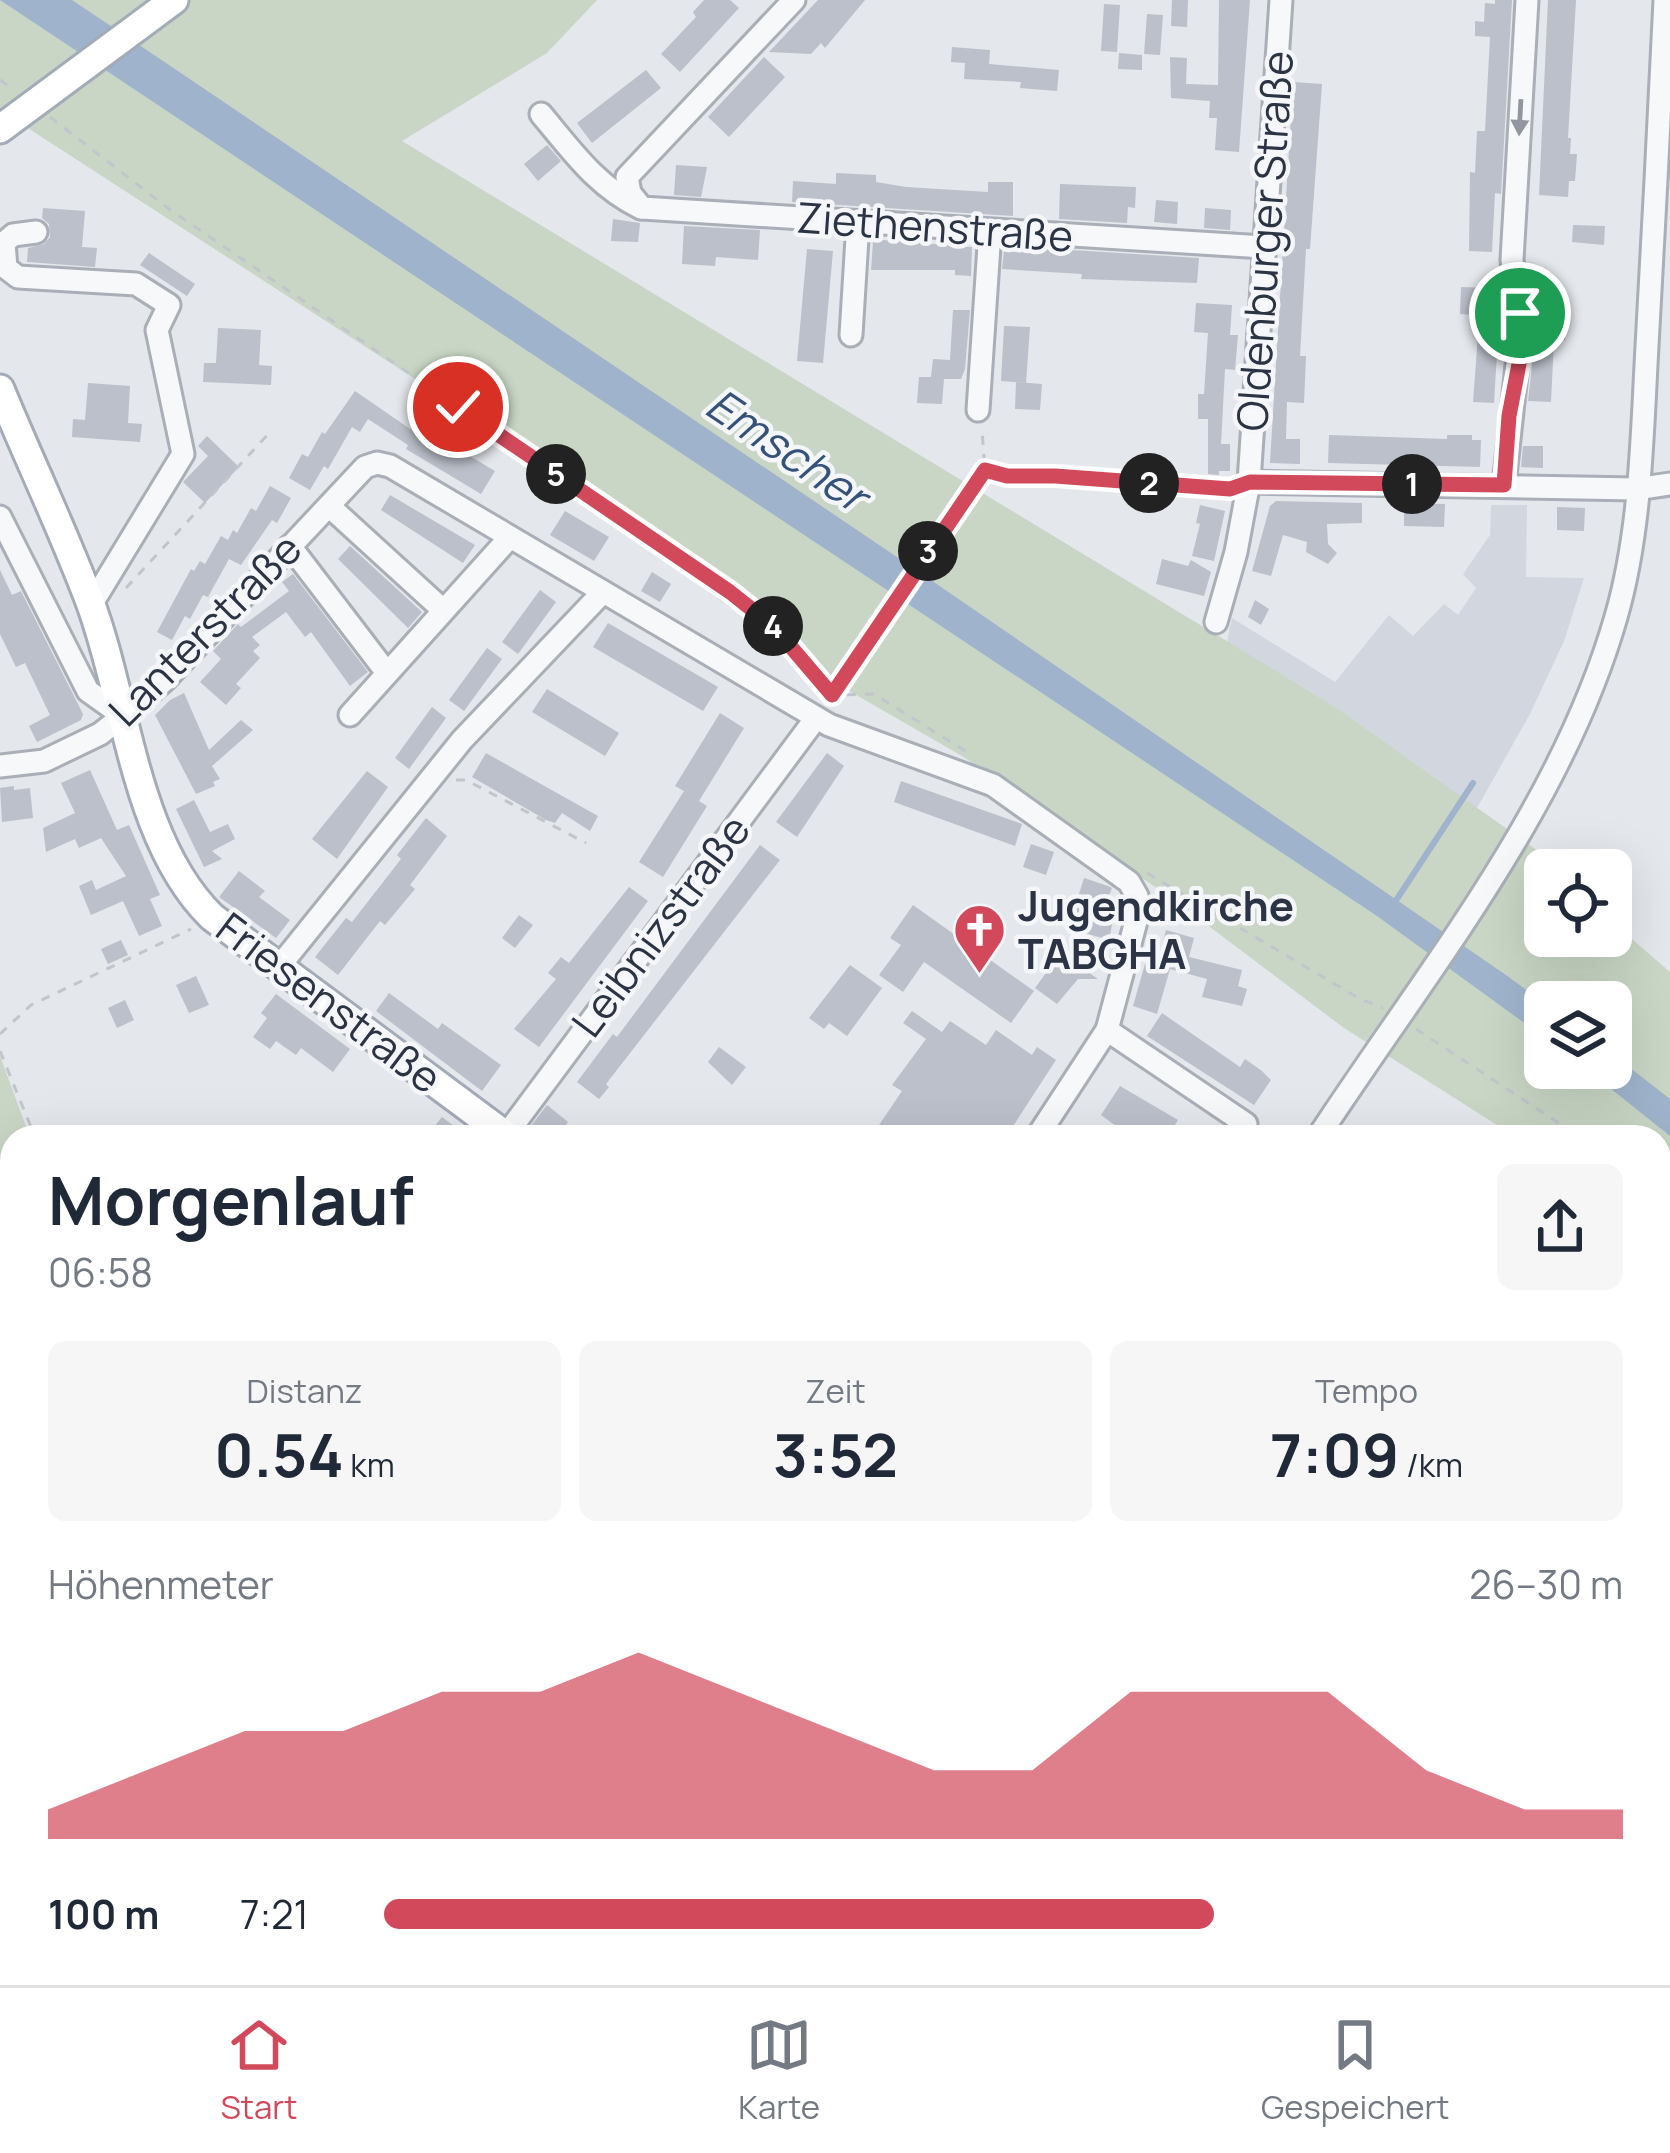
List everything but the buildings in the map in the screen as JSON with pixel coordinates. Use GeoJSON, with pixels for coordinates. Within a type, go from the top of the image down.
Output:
{"type":"FeatureCollection","features":[{"type":"Feature","properties":{"kind":"main road"},"geometry":{"type":"LineString","coordinates":[[0,129],[174,0]]}},
{"type":"Feature","properties":{"kind":"main road","name":"Friesenstraße"},"geometry":{"type":"LineString","coordinates":[[0,389],[91,605],[141,784],[185,886],[212,917],[492,1125]]}},
{"type":"Feature","properties":{"kind":"street"},"geometry":{"type":"LineString","coordinates":[[642,208],[630,193],[628,176],[794,0]]}},
{"type":"Feature","properties":{"kind":"street","name":"Oldenburger Straße"},"geometry":{"type":"LineString","coordinates":[[1216,622],[1250,482],[1281,0]]}},
{"type":"Feature","properties":{"kind":"street"},"geometry":{"type":"LineString","coordinates":[[1504,485],[1521,329],[1512,260],[1527,0]]}},
{"type":"Feature","properties":{"kind":"street"},"geometry":{"type":"LineString","coordinates":[[1326,1125],[1484,890],[1558,766],[1594,683],[1622,595],[1636,489],[1665,0]]}},
{"type":"Feature","properties":{"kind":"street"},"geometry":{"type":"LineString","coordinates":[[541,114],[613,195],[642,208]]}},
{"type":"Feature","properties":{"kind":"street","name":"Ziethenstraße"},"geometry":{"type":"LineString","coordinates":[[642,208],[1264,247]]}},
{"type":"Feature","properties":{"kind":"street"},"geometry":{"type":"LineString","coordinates":[[851,335],[858,222]]}},
{"type":"Feature","properties":{"kind":"street"},"geometry":{"type":"LineString","coordinates":[[978,410],[990,231]]}},
{"type":"Feature","properties":{"kind":"street"},"geometry":{"type":"LineString","coordinates":[[36,232],[13,235],[4,243],[6,268],[18,277],[136,284],[170,305],[157,330],[183,454],[91,605]]}},
{"type":"Feature","properties":{"kind":"street","name":"Lanterstraße"},"geometry":{"type":"LineString","coordinates":[[0,766],[44,761],[100,734],[123,716],[165,680],[365,467],[390,466],[510,537]]}},
{"type":"Feature","properties":{"kind":"street"},"geometry":{"type":"LineString","coordinates":[[1250,482],[1636,489],[1670,484]]}},
{"type":"Feature","properties":{"kind":"street"},"geometry":{"type":"LineString","coordinates":[[329,506],[443,610]]}},
{"type":"Feature","properties":{"kind":"street"},"geometry":{"type":"LineString","coordinates":[[0,517],[88,691],[123,716]]}},
{"type":"Feature","properties":{"kind":"street"},"geometry":{"type":"LineString","coordinates":[[350,715],[510,537],[816,718],[993,785],[1133,874],[1137,896],[1139,910],[1107,1030],[1045,1125]]}},
{"type":"Feature","properties":{"kind":"street"},"geometry":{"type":"LineString","coordinates":[[290,546],[387,673]]}},
{"type":"Feature","properties":{"kind":"street"},"geometry":{"type":"LineString","coordinates":[[278,968],[430,778],[603,592]]}},
{"type":"Feature","properties":{"kind":"street","name":"Leibnizstraße"},"geometry":{"type":"LineString","coordinates":[[515,1125],[816,718]]}},
{"type":"Feature","properties":{"kind":"street"},"geometry":{"type":"LineString","coordinates":[[1107,1030],[1246,1124]]}},
{"type":"Feature","properties":{"kind":"path"},"geometry":{"type":"LineString","coordinates":[[33,104],[169,209],[730,592],[774,627],[832,695]]}},
{"type":"Feature","properties":{"kind":"path"},"geometry":{"type":"LineString","coordinates":[[832,695],[985,470],[978,410]]}},
{"type":"Feature","properties":{"kind":"path"},"geometry":{"type":"LineString","coordinates":[[128,586],[272,430]]}},
{"type":"Feature","properties":{"kind":"path"},"geometry":{"type":"LineString","coordinates":[[985,470],[1007,476],[1230,489],[1250,482]]}},
{"type":"Feature","properties":{"kind":"path"},"geometry":{"type":"LineString","coordinates":[[832,695],[874,694],[981,761]]}},
{"type":"Feature","properties":{"kind":"path"},"geometry":{"type":"LineString","coordinates":[[430,778],[466,780],[586,843]]}},
{"type":"Feature","properties":{"kind":"path"},"geometry":{"type":"LineString","coordinates":[[1133,874],[1360,999],[1401,1010],[1439,1046],[1561,1125]]}},
{"type":"Feature","properties":{"kind":"path"},"geometry":{"type":"LineString","coordinates":[[0,1034],[31,1005],[212,917]]}},
{"type":"Feature","properties":{"kind":"path"},"geometry":{"type":"LineString","coordinates":[[1,1049],[30,1125]]}},
{"type":"Feature","properties":{"kind":"shaded area"},"geometry":{"type":"Polygon","coordinates":[[[1491,505],[1527,505],[1526,577],[1584,578],[1564,641],[1477,808],[1337,708],[1227,642],[1232,618],[1335,682],[1389,615],[1413,636],[1444,604],[1458,615],[1476,588],[1463,574],[1490,535],[1491,505]]]}},
{"type":"Feature","properties":{"kind":"green space"},"geometry":{"type":"Polygon","coordinates":[[[0,0],[597,0],[547,53],[402,141],[1337,708],[1535,849],[1524,849],[1524,957],[1632,957],[1632,939],[1670,972],[1670,1125],[1497,1125],[1344,1028],[1170,897],[962,756],[825,677],[426,386],[0,110],[0,0]]]}},
{"type":"Feature","properties":{"kind":"green space"},"geometry":{"type":"Polygon","coordinates":[[[0,1056],[26,1125],[0,1125],[0,1056]]]}},
{"type":"Feature","properties":{"kind":"water"},"geometry":{"type":"Polygon","coordinates":[[[0,0],[72,0],[172,67],[1506,975],[1524,988],[1524,1023],[1377,916],[0,0]]]}},
{"type":"Feature","properties":{"kind":"water"},"geometry":{"type":"Polygon","coordinates":[[[1632,1069],[1670,1099],[1670,1125],[1656,1125],[1611,1089],[1632,1089],[1632,1069]]]}},
{"type":"Feature","properties":{"kind":"waterway"},"geometry":{"type":"LineString","coordinates":[[1397,899],[1473,783]]}},
{"type":"Feature","properties":{"kind":"place","name":"Jugendkirche TABGHA"},"geometry":{"type":"Point","coordinates":[979,976]}},
{"type":"Feature","properties":{"kind":"route"},"geometry":{"type":"LineString","coordinates":[[458,407],[730,592],[774,627],[832,695],[985,470],[1007,476],[1230,489],[1250,482],[1504,485],[1519,364],[1520,313]]}},
{"type":"Feature","properties":{"kind":"water label","name":"Emscher"},"geometry":{"type":"Point","coordinates":[787,450]}}]}
